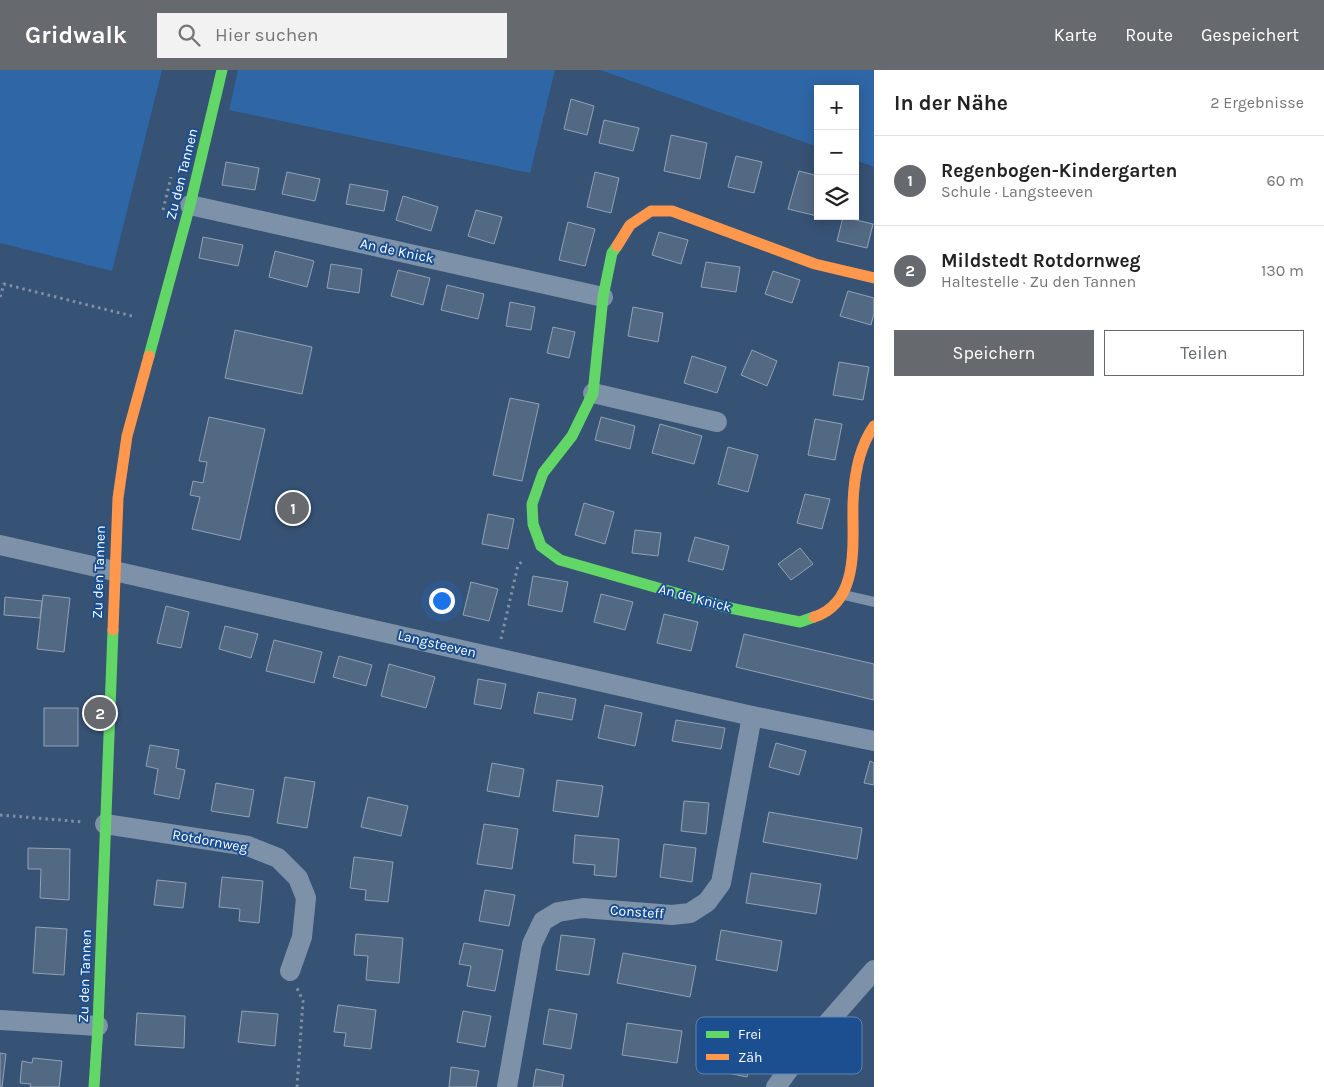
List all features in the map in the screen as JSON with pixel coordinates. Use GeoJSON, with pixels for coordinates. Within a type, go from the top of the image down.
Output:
{"type":"FeatureCollection","features":[{"type":"Feature","properties":{"kind":"street","name":"Zu den Tannen"},"geometry":{"type":"LineString","coordinates":[[94,1087],[98,1026],[118,498],[127,436],[190,205],[222,70]]}},
{"type":"Feature","properties":{"kind":"street","name":"An de Knick"},"geometry":{"type":"LineString","coordinates":[[190,205],[603,297]]}},
{"type":"Feature","properties":{"kind":"street"},"geometry":{"type":"LineString","coordinates":[[541,546],[533,524],[532,504],[543,472],[572,436],[593,393],[603,297],[612,253],[630,225],[651,211],[672,211],[815,264],[874,278]]}},
{"type":"Feature","properties":{"kind":"street"},"geometry":{"type":"LineString","coordinates":[[593,393],[717,422]]}},
{"type":"Feature","properties":{"kind":"street","name":"An de Knick"},"geometry":{"type":"LineString","coordinates":[[541,546],[560,560],[725,607],[800,622],[825,614],[843,595],[849,578],[853,552],[853,501],[869,433],[874,426]]}},
{"type":"Feature","properties":{"kind":"street","name":"Langsteeven"},"geometry":{"type":"LineString","coordinates":[[0,545],[752,716],[874,740]]}},
{"type":"Feature","properties":{"kind":"street","name":"Consteff"},"geometry":{"type":"LineString","coordinates":[[506,1087],[532,944],[543,921],[558,912],[583,908],[672,915],[690,912],[707,902],[721,883],[752,716]]}},
{"type":"Feature","properties":{"kind":"street","name":"Rotdornweg"},"geometry":{"type":"LineString","coordinates":[[105,824],[248,846],[278,858],[298,878],[306,898],[302,936],[290,971]]}},
{"type":"Feature","properties":{"kind":"street"},"geometry":{"type":"LineString","coordinates":[[833,1017],[874,970]]}},
{"type":"Feature","properties":{"kind":"street"},"geometry":{"type":"LineString","coordinates":[[0,1020],[98,1026]]}},
{"type":"Feature","properties":{"kind":"street"},"geometry":{"type":"LineString","coordinates":[[776,1087],[785,1074]]}},
{"type":"Feature","properties":{"kind":"lane"},"geometry":{"type":"LineString","coordinates":[[843,595],[874,602]]}},
{"type":"Feature","properties":{"kind":"path"},"geometry":{"type":"LineString","coordinates":[[0,297],[4,284],[158,323]]}},
{"type":"Feature","properties":{"kind":"path"},"geometry":{"type":"LineString","coordinates":[[496,657],[518,565],[541,546]]}},
{"type":"Feature","properties":{"kind":"path"},"geometry":{"type":"LineString","coordinates":[[0,815],[105,824]]}},
{"type":"Feature","properties":{"kind":"path"},"geometry":{"type":"LineString","coordinates":[[290,971],[303,1001],[297,1087]]}},
{"type":"Feature","properties":{"kind":"shaded area"},"geometry":{"type":"Polygon","coordinates":[[[0,70],[162,70],[112,271],[0,243],[0,70]]]}},
{"type":"Feature","properties":{"kind":"shaded area"},"geometry":{"type":"Polygon","coordinates":[[[238,70],[555,70],[530,173],[229,110],[238,70]]]}},
{"type":"Feature","properties":{"kind":"shaded area"},"geometry":{"type":"Polygon","coordinates":[[[600,70],[874,70],[874,167],[859,161],[859,85],[814,85],[814,146],[600,70]]]}},
{"type":"Feature","properties":{"kind":"building"},"geometry":{"type":"Polygon","coordinates":[[[571,99],[594,106],[587,135],[564,129],[571,99]]]}},
{"type":"Feature","properties":{"kind":"building"},"geometry":{"type":"Polygon","coordinates":[[[604,120],[639,128],[633,151],[599,143],[604,120]]]}},
{"type":"Feature","properties":{"kind":"building"},"geometry":{"type":"Polygon","coordinates":[[[671,135],[707,143],[700,179],[664,171],[671,135]]]}},
{"type":"Feature","properties":{"kind":"building"},"geometry":{"type":"Polygon","coordinates":[[[736,156],[762,162],[754,193],[728,187],[736,156]]]}},
{"type":"Feature","properties":{"kind":"building"},"geometry":{"type":"Polygon","coordinates":[[[226,162],[259,168],[255,190],[222,185],[226,162]]]}},
{"type":"Feature","properties":{"kind":"building"},"geometry":{"type":"Polygon","coordinates":[[[799,171],[814,175],[814,215],[788,209],[799,171]]]}},
{"type":"Feature","properties":{"kind":"building"},"geometry":{"type":"Polygon","coordinates":[[[287,172],[320,179],[315,201],[282,194],[287,172]]]}},
{"type":"Feature","properties":{"kind":"building"},"geometry":{"type":"Polygon","coordinates":[[[595,172],[619,178],[611,213],[587,207],[595,172]]]}},
{"type":"Feature","properties":{"kind":"building"},"geometry":{"type":"Polygon","coordinates":[[[350,184],[388,191],[384,211],[346,204],[350,184]]]}},
{"type":"Feature","properties":{"kind":"building"},"geometry":{"type":"Polygon","coordinates":[[[403,196],[438,207],[431,231],[396,220],[403,196]]]}},
{"type":"Feature","properties":{"kind":"building"},"geometry":{"type":"Polygon","coordinates":[[[476,210],[502,217],[494,244],[468,236],[476,210]]]}},
{"type":"Feature","properties":{"kind":"building"},"geometry":{"type":"Polygon","coordinates":[[[842,220],[856,220],[873,224],[867,248],[837,241],[842,220]]]}},
{"type":"Feature","properties":{"kind":"building"},"geometry":{"type":"Polygon","coordinates":[[[568,222],[595,229],[585,266],[559,260],[568,222]]]}},
{"type":"Feature","properties":{"kind":"building"},"geometry":{"type":"Polygon","coordinates":[[[659,232],[688,240],[681,264],[652,255],[659,232]]]}},
{"type":"Feature","properties":{"kind":"building"},"geometry":{"type":"Polygon","coordinates":[[[203,237],[243,245],[238,266],[199,258],[203,237]]]}},
{"type":"Feature","properties":{"kind":"building"},"geometry":{"type":"Polygon","coordinates":[[[275,251],[314,261],[307,287],[269,277],[275,251]]]}},
{"type":"Feature","properties":{"kind":"building"},"geometry":{"type":"Polygon","coordinates":[[[706,262],[740,267],[736,292],[701,287],[706,262]]]}},
{"type":"Feature","properties":{"kind":"building"},"geometry":{"type":"Polygon","coordinates":[[[331,264],[362,269],[359,293],[327,288],[331,264]]]}},
{"type":"Feature","properties":{"kind":"building"},"geometry":{"type":"Polygon","coordinates":[[[398,270],[430,278],[423,305],[391,296],[398,270]]]}},
{"type":"Feature","properties":{"kind":"building"},"geometry":{"type":"Polygon","coordinates":[[[773,271],[800,280],[792,303],[765,294],[773,271]]]}},
{"type":"Feature","properties":{"kind":"building"},"geometry":{"type":"Polygon","coordinates":[[[447,285],[484,294],[478,319],[441,310],[447,285]]]}},
{"type":"Feature","properties":{"kind":"building"},"geometry":{"type":"Polygon","coordinates":[[[848,291],[874,298],[874,313],[871,325],[840,316],[848,291]]]}},
{"type":"Feature","properties":{"kind":"building"},"geometry":{"type":"Polygon","coordinates":[[[510,302],[535,307],[531,330],[506,326],[510,302]]]}},
{"type":"Feature","properties":{"kind":"building"},"geometry":{"type":"Polygon","coordinates":[[[633,307],[663,313],[658,342],[628,336],[633,307]]]}},
{"type":"Feature","properties":{"kind":"building"},"geometry":{"type":"Polygon","coordinates":[[[553,327],[575,332],[569,358],[547,353],[553,327]]]}},
{"type":"Feature","properties":{"kind":"building"},"geometry":{"type":"Polygon","coordinates":[[[235,330],[312,347],[302,394],[225,378],[235,330]]]}},
{"type":"Feature","properties":{"kind":"building"},"geometry":{"type":"Polygon","coordinates":[[[752,350],[777,361],[767,386],[741,375],[752,350]]]}},
{"type":"Feature","properties":{"kind":"building"},"geometry":{"type":"Polygon","coordinates":[[[692,356],[726,367],[717,393],[684,383],[692,356]]]}},
{"type":"Feature","properties":{"kind":"building"},"geometry":{"type":"Polygon","coordinates":[[[839,362],[869,367],[863,400],[833,395],[839,362]]]}},
{"type":"Feature","properties":{"kind":"building"},"geometry":{"type":"Polygon","coordinates":[[[510,398],[539,404],[522,481],[493,475],[510,398]]]}},
{"type":"Feature","properties":{"kind":"building"},"geometry":{"type":"Polygon","coordinates":[[[209,417],[265,429],[240,540],[192,529],[200,497],[190,495],[193,481],[203,483],[207,462],[199,461],[209,417]]]}},
{"type":"Feature","properties":{"kind":"building"},"geometry":{"type":"Polygon","coordinates":[[[601,417],[635,426],[630,449],[595,440],[601,417]]]}},
{"type":"Feature","properties":{"kind":"building"},"geometry":{"type":"Polygon","coordinates":[[[815,419],[842,424],[835,460],[808,455],[815,419]]]}},
{"type":"Feature","properties":{"kind":"building"},"geometry":{"type":"Polygon","coordinates":[[[660,424],[702,436],[694,464],[652,453],[660,424]]]}},
{"type":"Feature","properties":{"kind":"building"},"geometry":{"type":"Polygon","coordinates":[[[728,447],[758,455],[748,492],[718,484],[728,447]]]}},
{"type":"Feature","properties":{"kind":"building"},"geometry":{"type":"Polygon","coordinates":[[[805,494],[830,499],[822,529],[797,523],[805,494]]]}},
{"type":"Feature","properties":{"kind":"building"},"geometry":{"type":"Polygon","coordinates":[[[584,503],[614,512],[605,544],[575,535],[584,503]]]}},
{"type":"Feature","properties":{"kind":"building"},"geometry":{"type":"Polygon","coordinates":[[[488,514],[514,519],[508,549],[482,544],[488,514]]]}},
{"type":"Feature","properties":{"kind":"building"},"geometry":{"type":"Polygon","coordinates":[[[635,530],[661,533],[658,556],[632,553],[635,530]]]}},
{"type":"Feature","properties":{"kind":"building"},"geometry":{"type":"Polygon","coordinates":[[[695,537],[729,546],[723,570],[688,561],[695,537]]]}},
{"type":"Feature","properties":{"kind":"building"},"geometry":{"type":"Polygon","coordinates":[[[800,548],[813,564],[791,580],[778,564],[800,548]]]}},
{"type":"Feature","properties":{"kind":"building"},"geometry":{"type":"Polygon","coordinates":[[[533,576],[568,582],[562,612],[528,605],[533,576]]]}},
{"type":"Feature","properties":{"kind":"building"},"geometry":{"type":"Polygon","coordinates":[[[471,582],[498,589],[489,621],[463,615],[471,582]]]}},
{"type":"Feature","properties":{"kind":"building"},"geometry":{"type":"Polygon","coordinates":[[[601,594],[633,602],[625,630],[594,622],[601,594]]]}},
{"type":"Feature","properties":{"kind":"building"},"geometry":{"type":"Polygon","coordinates":[[[43,595],[70,598],[64,652],[37,649],[43,595]]]}},
{"type":"Feature","properties":{"kind":"building"},"geometry":{"type":"Polygon","coordinates":[[[5,597],[42,601],[40,618],[4,615],[5,597]]]}},
{"type":"Feature","properties":{"kind":"building"},"geometry":{"type":"Polygon","coordinates":[[[166,606],[189,612],[181,648],[157,643],[166,606]]]}},
{"type":"Feature","properties":{"kind":"building"},"geometry":{"type":"Polygon","coordinates":[[[664,614],[698,622],[691,651],[657,643],[664,614]]]}},
{"type":"Feature","properties":{"kind":"building"},"geometry":{"type":"Polygon","coordinates":[[[225,626],[258,634],[251,658],[219,649],[225,626]]]}},
{"type":"Feature","properties":{"kind":"building"},"geometry":{"type":"Polygon","coordinates":[[[744,634],[874,664],[874,700],[736,667],[744,634]]]}},
{"type":"Feature","properties":{"kind":"building"},"geometry":{"type":"Polygon","coordinates":[[[274,640],[322,652],[314,683],[266,671],[274,640]]]}},
{"type":"Feature","properties":{"kind":"building"},"geometry":{"type":"Polygon","coordinates":[[[339,656],[372,665],[366,686],[333,677],[339,656]]]}},
{"type":"Feature","properties":{"kind":"building"},"geometry":{"type":"Polygon","coordinates":[[[389,664],[435,677],[426,708],[381,696],[389,664]]]}},
{"type":"Feature","properties":{"kind":"building"},"geometry":{"type":"Polygon","coordinates":[[[478,679],[506,684],[501,709],[474,704],[478,679]]]}},
{"type":"Feature","properties":{"kind":"building"},"geometry":{"type":"Polygon","coordinates":[[[538,692],[576,699],[572,720],[534,713],[538,692]]]}},
{"type":"Feature","properties":{"kind":"building"},"geometry":{"type":"Polygon","coordinates":[[[605,705],[642,713],[635,746],[598,738],[605,705]]]}},
{"type":"Feature","properties":{"kind":"building"},"geometry":{"type":"Polygon","coordinates":[[[44,708],[78,708],[78,746],[44,746],[44,708]]]}},
{"type":"Feature","properties":{"kind":"building"},"geometry":{"type":"Polygon","coordinates":[[[676,720],[725,728],[721,749],[672,741],[676,720]]]}},
{"type":"Feature","properties":{"kind":"building"},"geometry":{"type":"Polygon","coordinates":[[[776,743],[806,751],[799,775],[769,767],[776,743]]]}},
{"type":"Feature","properties":{"kind":"building"},"geometry":{"type":"Polygon","coordinates":[[[150,745],[179,750],[176,768],[185,770],[179,799],[154,794],[158,769],[146,766],[150,745]]]}},
{"type":"Feature","properties":{"kind":"building"},"geometry":{"type":"Polygon","coordinates":[[[870,761],[874,763],[874,785],[864,783],[870,761]]]}},
{"type":"Feature","properties":{"kind":"building"},"geometry":{"type":"Polygon","coordinates":[[[492,763],[524,769],[519,797],[487,791],[492,763]]]}},
{"type":"Feature","properties":{"kind":"building"},"geometry":{"type":"Polygon","coordinates":[[[285,777],[315,782],[307,828],[277,823],[285,777]]]}},
{"type":"Feature","properties":{"kind":"building"},"geometry":{"type":"Polygon","coordinates":[[[557,780],[603,786],[598,817],[553,811],[557,780]]]}},
{"type":"Feature","properties":{"kind":"building"},"geometry":{"type":"Polygon","coordinates":[[[216,783],[254,790],[249,817],[211,811],[216,783]]]}},
{"type":"Feature","properties":{"kind":"building"},"geometry":{"type":"Polygon","coordinates":[[[368,797],[408,806],[401,836],[361,827],[368,797]]]}},
{"type":"Feature","properties":{"kind":"building"},"geometry":{"type":"Polygon","coordinates":[[[684,801],[709,803],[706,834],[681,831],[684,801]]]}},
{"type":"Feature","properties":{"kind":"building"},"geometry":{"type":"Polygon","coordinates":[[[769,812],[862,828],[857,859],[763,842],[769,812]]]}},
{"type":"Feature","properties":{"kind":"building"},"geometry":{"type":"Polygon","coordinates":[[[484,824],[518,829],[512,869],[477,864],[484,824]]]}},
{"type":"Feature","properties":{"kind":"building"},"geometry":{"type":"Polygon","coordinates":[[[575,835],[619,839],[616,877],[594,875],[595,865],[573,863],[575,835]]]}},
{"type":"Feature","properties":{"kind":"building"},"geometry":{"type":"Polygon","coordinates":[[[664,844],[696,848],[692,882],[660,877],[664,844]]]}},
{"type":"Feature","properties":{"kind":"building"},"geometry":{"type":"Polygon","coordinates":[[[28,848],[70,849],[69,900],[40,898],[41,869],[28,869],[28,848]]]}},
{"type":"Feature","properties":{"kind":"building"},"geometry":{"type":"Polygon","coordinates":[[[354,857],[393,862],[388,902],[365,900],[366,890],[350,888],[354,857]]]}},
{"type":"Feature","properties":{"kind":"building"},"geometry":{"type":"Polygon","coordinates":[[[751,873],[821,884],[816,914],[746,903],[751,873]]]}},
{"type":"Feature","properties":{"kind":"building"},"geometry":{"type":"Polygon","coordinates":[[[222,877],[263,881],[259,923],[239,921],[240,909],[219,907],[222,877]]]}},
{"type":"Feature","properties":{"kind":"building"},"geometry":{"type":"Polygon","coordinates":[[[157,880],[186,883],[183,908],[154,905],[157,880]]]}},
{"type":"Feature","properties":{"kind":"building"},"geometry":{"type":"Polygon","coordinates":[[[485,890],[515,895],[509,926],[479,921],[485,890]]]}},
{"type":"Feature","properties":{"kind":"building"},"geometry":{"type":"Polygon","coordinates":[[[36,927],[67,929],[64,975],[33,973],[36,927]]]}},
{"type":"Feature","properties":{"kind":"building"},"geometry":{"type":"Polygon","coordinates":[[[721,930],[782,941],[777,971],[716,960],[721,930]]]}},
{"type":"Feature","properties":{"kind":"building"},"geometry":{"type":"Polygon","coordinates":[[[356,934],[403,938],[399,983],[366,980],[368,956],[354,955],[356,934]]]}},
{"type":"Feature","properties":{"kind":"building"},"geometry":{"type":"Polygon","coordinates":[[[561,935],[595,939],[589,975],[556,970],[561,935]]]}},
{"type":"Feature","properties":{"kind":"building"},"geometry":{"type":"Polygon","coordinates":[[[464,943],[503,950],[495,991],[467,986],[471,966],[459,964],[464,943]]]}},
{"type":"Feature","properties":{"kind":"building"},"geometry":{"type":"Polygon","coordinates":[[[623,953],[696,966],[690,997],[617,983],[623,953]]]}},
{"type":"Feature","properties":{"kind":"building"},"geometry":{"type":"Polygon","coordinates":[[[338,1005],[376,1010],[371,1049],[344,1046],[346,1033],[334,1032],[338,1005]]]}},
{"type":"Feature","properties":{"kind":"building"},"geometry":{"type":"Polygon","coordinates":[[[549,1009],[577,1014],[571,1049],[543,1044],[549,1009]]]}},
{"type":"Feature","properties":{"kind":"building"},"geometry":{"type":"Polygon","coordinates":[[[242,1011],[278,1014],[275,1046],[238,1042],[242,1011]]]}},
{"type":"Feature","properties":{"kind":"building"},"geometry":{"type":"Polygon","coordinates":[[[463,1011],[491,1016],[485,1047],[457,1042],[463,1011]]]}},
{"type":"Feature","properties":{"kind":"building"},"geometry":{"type":"Polygon","coordinates":[[[137,1013],[185,1016],[184,1048],[135,1045],[137,1013]]]}},
{"type":"Feature","properties":{"kind":"building"},"geometry":{"type":"Polygon","coordinates":[[[627,1023],[682,1031],[677,1063],[622,1055],[627,1023]]]}},
{"type":"Feature","properties":{"kind":"building"},"geometry":{"type":"Polygon","coordinates":[[[0,1053],[6,1054],[2,1087],[0,1087],[0,1053]]]}},
{"type":"Feature","properties":{"kind":"building"},"geometry":{"type":"Polygon","coordinates":[[[33,1058],[62,1061],[59,1087],[30,1087],[31,1084],[20,1083],[22,1061],[32,1063],[33,1058]]]}},
{"type":"Feature","properties":{"kind":"building"},"geometry":{"type":"Polygon","coordinates":[[[451,1067],[479,1071],[476,1087],[449,1087],[451,1067]]]}},
{"type":"Feature","properties":{"kind":"building"},"geometry":{"type":"Polygon","coordinates":[[[536,1069],[564,1075],[562,1087],[533,1087],[536,1069]]]}},
{"type":"Feature","properties":{"kind":"building"},"geometry":{"type":"Polygon","coordinates":[[[733,1074],[748,1074],[747,1077],[733,1074]]]}},
{"type":"Feature","properties":{"kind":"traffic: fast"},"geometry":{"type":"LineString","coordinates":[[149,356],[190,205],[222,70]]}},
{"type":"Feature","properties":{"kind":"traffic: fast"},"geometry":{"type":"LineString","coordinates":[[617,246],[612,253],[603,297],[593,393],[572,436],[543,473],[532,504],[533,524],[541,546],[560,560],[725,607],[800,622],[814,617]]}},
{"type":"Feature","properties":{"kind":"traffic: fast"},"geometry":{"type":"LineString","coordinates":[[94,1087],[113,630]]}},
{"type":"Feature","properties":{"kind":"traffic: slow"},"geometry":{"type":"LineString","coordinates":[[617,246],[630,225],[651,211],[672,211],[815,264],[874,278]]}},
{"type":"Feature","properties":{"kind":"traffic: slow"},"geometry":{"type":"LineString","coordinates":[[113,630],[118,498],[127,436],[149,356]]}},
{"type":"Feature","properties":{"kind":"traffic: slow"},"geometry":{"type":"LineString","coordinates":[[814,617],[829,609],[840,598],[847,584],[853,552],[853,503],[856,473],[861,453],[874,426]]}},
{"type":"Feature","properties":{"kind":"place","name":"Regenbogen-Kindergarten"},"geometry":{"type":"Point","coordinates":[293,508]}},
{"type":"Feature","properties":{"kind":"place","name":"Mildstedt Rotdornweg"},"geometry":{"type":"Point","coordinates":[100,713]}}]}
